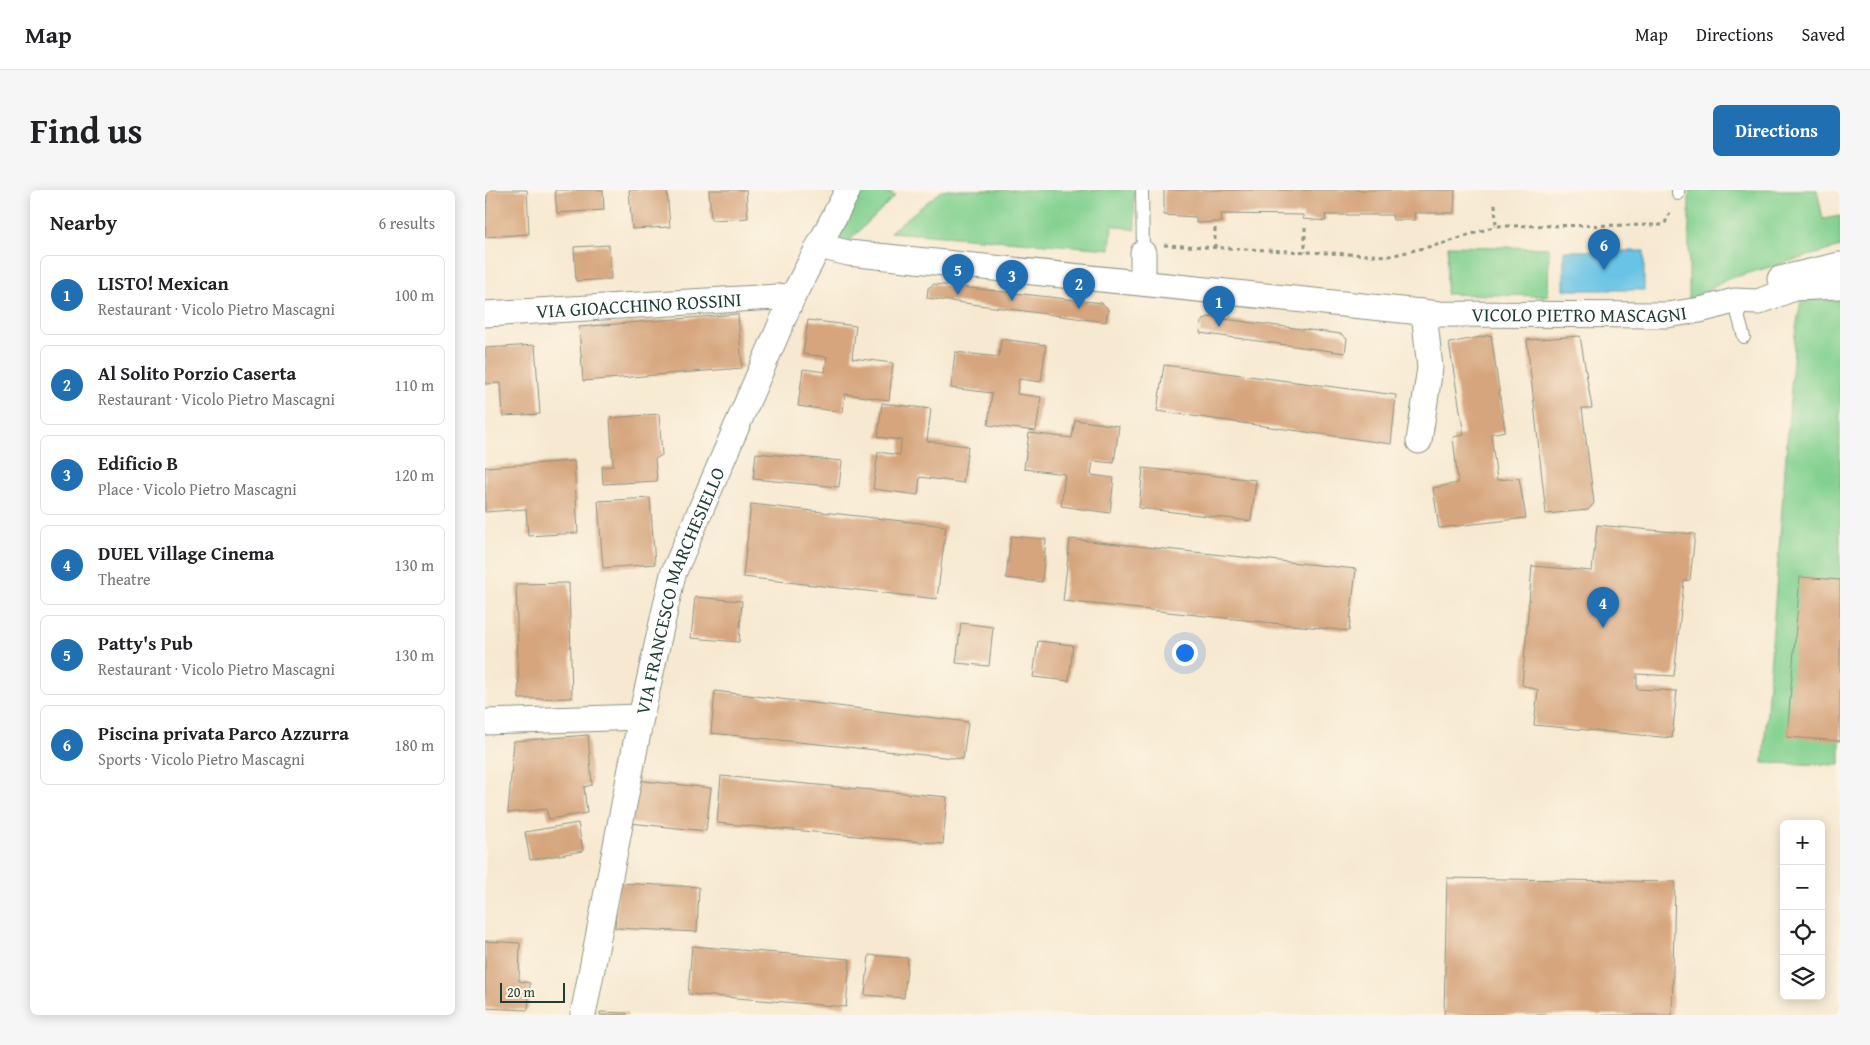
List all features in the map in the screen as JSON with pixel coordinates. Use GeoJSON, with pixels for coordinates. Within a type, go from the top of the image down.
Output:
{"type":"FeatureCollection","features":[{"type":"Feature","properties":{"kind":"street","name":"VIA FRANCESCO MARCHESIELLO"},"geometry":{"type":"LineString","coordinates":[[583,1015],[641,717],[673,574],[793,296],[848,190]]}},
{"type":"Feature","properties":{"kind":"street","name":"VICOLO PIETRO MASCAGNI"},"geometry":{"type":"LineString","coordinates":[[819,246],[848,253],[1450,314],[1667,314],[1700,310],[1734,301],[1757,302],[1794,288],[1840,286]]}},
{"type":"Feature","properties":{"kind":"street"},"geometry":{"type":"LineString","coordinates":[[1143,249],[1143,284]]}},
{"type":"Feature","properties":{"kind":"street","name":"VICOLO PIETRO MASCAGNI"},"geometry":{"type":"LineString","coordinates":[[1734,301],[1749,287],[1804,271],[1840,265]]}},
{"type":"Feature","properties":{"kind":"street","name":"VIA GIOACCHINO ROSSINI"},"geometry":{"type":"LineString","coordinates":[[485,314],[793,296]]}},
{"type":"Feature","properties":{"kind":"street"},"geometry":{"type":"LineString","coordinates":[[1419,441],[1430,368],[1424,312]]}},
{"type":"Feature","properties":{"kind":"street"},"geometry":{"type":"LineString","coordinates":[[485,722],[641,717]]}},
{"type":"Feature","properties":{"kind":"lane"},"geometry":{"type":"LineString","coordinates":[[1142,190],[1143,249]]}},
{"type":"Feature","properties":{"kind":"lane"},"geometry":{"type":"LineString","coordinates":[[1734,301],[1744,337]]}},
{"type":"Feature","properties":{"kind":"path"},"geometry":{"type":"LineString","coordinates":[[1143,249],[1215,248],[1390,256],[1445,243],[1496,226],[1664,225],[1678,192]]}},
{"type":"Feature","properties":{"kind":"path"},"geometry":{"type":"LineString","coordinates":[[1495,204],[1496,226]]}},
{"type":"Feature","properties":{"kind":"path"},"geometry":{"type":"LineString","coordinates":[[1215,226],[1215,248]]}},
{"type":"Feature","properties":{"kind":"path"},"geometry":{"type":"LineString","coordinates":[[1305,227],[1305,252]]}},
{"type":"Feature","properties":{"kind":"green space"},"geometry":{"type":"Polygon","coordinates":[[[862,190],[884,190],[895,196],[853,237],[847,246],[828,242],[862,190]]]}},
{"type":"Feature","properties":{"kind":"green space"},"geometry":{"type":"Polygon","coordinates":[[[942,190],[1134,190],[1135,230],[1112,225],[1110,249],[890,232],[942,190]]]}},
{"type":"Feature","properties":{"kind":"green space"},"geometry":{"type":"Polygon","coordinates":[[[1689,190],[1817,190],[1823,219],[1840,216],[1840,247],[1728,279],[1689,301],[1689,190]]]}},
{"type":"Feature","properties":{"kind":"green space"},"geometry":{"type":"Polygon","coordinates":[[[1448,246],[1549,248],[1548,296],[1446,294],[1448,246]]]}},
{"type":"Feature","properties":{"kind":"green space"},"geometry":{"type":"Polygon","coordinates":[[[1840,292],[1840,765],[1763,763],[1795,334],[1802,294],[1840,292]]]}},
{"type":"Feature","properties":{"kind":"water"},"geometry":{"type":"Polygon","coordinates":[[[1564,251],[1644,251],[1644,290],[1564,290],[1564,251]]]}},
{"type":"Feature","properties":{"kind":"building"},"geometry":{"type":"Polygon","coordinates":[[[487,190],[527,190],[529,234],[485,237],[487,190]]]}},
{"type":"Feature","properties":{"kind":"building"},"geometry":{"type":"Polygon","coordinates":[[[555,190],[603,190],[604,210],[557,213],[555,190]]]}},
{"type":"Feature","properties":{"kind":"building"},"geometry":{"type":"Polygon","coordinates":[[[629,190],[667,190],[670,227],[632,229],[629,190]]]}},
{"type":"Feature","properties":{"kind":"building"},"geometry":{"type":"Polygon","coordinates":[[[709,190],[746,190],[748,218],[711,220],[709,190]]]}},
{"type":"Feature","properties":{"kind":"building"},"geometry":{"type":"Polygon","coordinates":[[[1164,190],[1455,190],[1454,213],[1414,213],[1415,220],[1393,220],[1392,215],[1325,215],[1326,221],[1303,219],[1303,215],[1221,214],[1222,222],[1196,223],[1196,217],[1164,215],[1164,190]]]}},
{"type":"Feature","properties":{"kind":"building"},"geometry":{"type":"Polygon","coordinates":[[[609,245],[611,279],[576,281],[574,247],[609,245]]]}},
{"type":"Feature","properties":{"kind":"building"},"geometry":{"type":"Polygon","coordinates":[[[934,284],[1102,303],[1108,309],[1106,322],[927,298],[928,288],[934,284]]]}},
{"type":"Feature","properties":{"kind":"building"},"geometry":{"type":"Polygon","coordinates":[[[738,314],[742,368],[583,381],[579,327],[738,314]]]}},
{"type":"Feature","properties":{"kind":"building"},"geometry":{"type":"Polygon","coordinates":[[[1208,317],[1341,334],[1347,339],[1345,353],[1200,333],[1201,322],[1208,317]]]}},
{"type":"Feature","properties":{"kind":"building"},"geometry":{"type":"Polygon","coordinates":[[[808,320],[856,326],[852,358],[893,363],[889,400],[845,394],[843,412],[798,406],[803,369],[825,372],[827,357],[803,354],[808,320]]]}},
{"type":"Feature","properties":{"kind":"building"},"geometry":{"type":"Polygon","coordinates":[[[1491,335],[1505,431],[1491,434],[1497,480],[1519,478],[1526,518],[1439,528],[1433,488],[1458,483],[1453,437],[1464,435],[1449,343],[1491,335]]]}},
{"type":"Feature","properties":{"kind":"building"},"geometry":{"type":"Polygon","coordinates":[[[1580,336],[1592,408],[1582,408],[1594,503],[1588,510],[1546,514],[1527,340],[1580,336]]]}},
{"type":"Feature","properties":{"kind":"building"},"geometry":{"type":"Polygon","coordinates":[[[1001,339],[1046,345],[1041,382],[1019,379],[1017,394],[1041,397],[1036,431],[988,425],[992,393],[951,388],[955,352],[999,357],[1001,339]]]}},
{"type":"Feature","properties":{"kind":"building"},"geometry":{"type":"Polygon","coordinates":[[[535,345],[540,414],[503,416],[501,383],[485,384],[485,348],[535,345]]]}},
{"type":"Feature","properties":{"kind":"building"},"geometry":{"type":"Polygon","coordinates":[[[1164,365],[1396,395],[1391,444],[1157,411],[1164,365]]]}},
{"type":"Feature","properties":{"kind":"building"},"geometry":{"type":"Polygon","coordinates":[[[882,403],[931,409],[927,441],[968,446],[963,483],[920,477],[918,495],[873,489],[878,452],[900,455],[901,440],[878,437],[882,403]]]}},
{"type":"Feature","properties":{"kind":"building"},"geometry":{"type":"Polygon","coordinates":[[[659,414],[662,455],[655,459],[657,481],[603,484],[602,467],[613,466],[610,418],[659,414]]]}},
{"type":"Feature","properties":{"kind":"building"},"geometry":{"type":"Polygon","coordinates":[[[1075,420],[1119,426],[1114,463],[1093,461],[1091,475],[1114,478],[1110,513],[1061,506],[1065,474],[1024,469],[1029,433],[1072,438],[1075,420]]]}},
{"type":"Feature","properties":{"kind":"building"},"geometry":{"type":"Polygon","coordinates":[[[756,453],[842,461],[839,487],[753,479],[756,453]]]}},
{"type":"Feature","properties":{"kind":"building"},"geometry":{"type":"Polygon","coordinates":[[[574,461],[578,533],[528,536],[526,509],[485,512],[485,467],[574,461]]]}},
{"type":"Feature","properties":{"kind":"building"},"geometry":{"type":"Polygon","coordinates":[[[1143,468],[1256,480],[1251,521],[1139,508],[1143,468]]]}},
{"type":"Feature","properties":{"kind":"building"},"geometry":{"type":"Polygon","coordinates":[[[650,498],[655,564],[603,568],[598,501],[650,498]]]}},
{"type":"Feature","properties":{"kind":"building"},"geometry":{"type":"Polygon","coordinates":[[[751,504],[946,526],[937,599],[743,577],[751,504]]]}},
{"type":"Feature","properties":{"kind":"building"},"geometry":{"type":"Polygon","coordinates":[[[1597,525],[1695,534],[1690,580],[1684,581],[1674,676],[1637,674],[1637,689],[1677,691],[1672,738],[1534,725],[1538,690],[1522,685],[1532,566],[1592,571],[1597,525]]]}},
{"type":"Feature","properties":{"kind":"building"},"geometry":{"type":"Polygon","coordinates":[[[1011,536],[1046,539],[1042,582],[1006,578],[1011,536]]]}},
{"type":"Feature","properties":{"kind":"building"},"geometry":{"type":"Polygon","coordinates":[[[1070,539],[1356,569],[1349,631],[1063,601],[1070,539]]]}},
{"type":"Feature","properties":{"kind":"building"},"geometry":{"type":"Polygon","coordinates":[[[1800,577],[1840,580],[1840,741],[1787,737],[1800,577]]]}},
{"type":"Feature","properties":{"kind":"building"},"geometry":{"type":"Polygon","coordinates":[[[569,583],[572,698],[519,699],[516,584],[569,583]]]}},
{"type":"Feature","properties":{"kind":"building"},"geometry":{"type":"Polygon","coordinates":[[[695,597],[742,601],[739,642],[691,638],[695,597]]]}},
{"type":"Feature","properties":{"kind":"building"},"geometry":{"type":"Polygon","coordinates":[[[961,623],[993,627],[989,666],[956,663],[961,623]]]}},
{"type":"Feature","properties":{"kind":"building"},"geometry":{"type":"Polygon","coordinates":[[[1038,641],[1073,645],[1069,681],[1033,677],[1038,641]]]}},
{"type":"Feature","properties":{"kind":"building"},"geometry":{"type":"Polygon","coordinates":[[[715,691],[968,722],[963,759],[711,733],[715,691]]]}},
{"type":"Feature","properties":{"kind":"building"},"geometry":{"type":"Polygon","coordinates":[[[588,735],[592,785],[584,787],[587,813],[549,819],[546,809],[508,813],[514,741],[588,735]]]}},
{"type":"Feature","properties":{"kind":"building"},"geometry":{"type":"Polygon","coordinates":[[[721,776],[947,797],[943,844],[717,823],[721,776]]]}},
{"type":"Feature","properties":{"kind":"building"},"geometry":{"type":"Polygon","coordinates":[[[635,780],[711,788],[706,831],[630,823],[635,780]]]}},
{"type":"Feature","properties":{"kind":"building"},"geometry":{"type":"Polygon","coordinates":[[[578,823],[583,851],[530,860],[525,832],[578,823]]]}},
{"type":"Feature","properties":{"kind":"building"},"geometry":{"type":"Polygon","coordinates":[[[1447,878],[1675,882],[1672,1015],[1444,1015],[1447,878]]]}},
{"type":"Feature","properties":{"kind":"building"},"geometry":{"type":"Polygon","coordinates":[[[618,883],[699,887],[697,932],[615,928],[618,883]]]}},
{"type":"Feature","properties":{"kind":"building"},"geometry":{"type":"Polygon","coordinates":[[[485,941],[520,943],[519,981],[530,983],[528,1010],[485,1008],[485,941]]]}},
{"type":"Feature","properties":{"kind":"building"},"geometry":{"type":"Polygon","coordinates":[[[692,946],[850,959],[846,1007],[688,994],[692,946]]]}},
{"type":"Feature","properties":{"kind":"building"},"geometry":{"type":"Polygon","coordinates":[[[869,955],[908,958],[904,998],[865,995],[869,955]]]}},
{"type":"Feature","properties":{"kind":"building"},"geometry":{"type":"Polygon","coordinates":[[[600,1012],[627,1013],[627,1015],[600,1015],[600,1012]]]}},
{"type":"Feature","properties":{"kind":"place","name":"Piscina privata Parco Azzurra"},"geometry":{"type":"Point","coordinates":[1604,270]}},
{"type":"Feature","properties":{"kind":"place","name":"Patty's Pub"},"geometry":{"type":"Point","coordinates":[958,295]}},
{"type":"Feature","properties":{"kind":"place","name":"Edificio B"},"geometry":{"type":"Point","coordinates":[1012,301]}},
{"type":"Feature","properties":{"kind":"place","name":"Al Solito Porzio Caserta"},"geometry":{"type":"Point","coordinates":[1079,309]}},
{"type":"Feature","properties":{"kind":"place","name":"LISTO! Mexican"},"geometry":{"type":"Point","coordinates":[1219,327]}},
{"type":"Feature","properties":{"kind":"place","name":"DUEL Village Cinema"},"geometry":{"type":"Point","coordinates":[1603,628]}}]}
